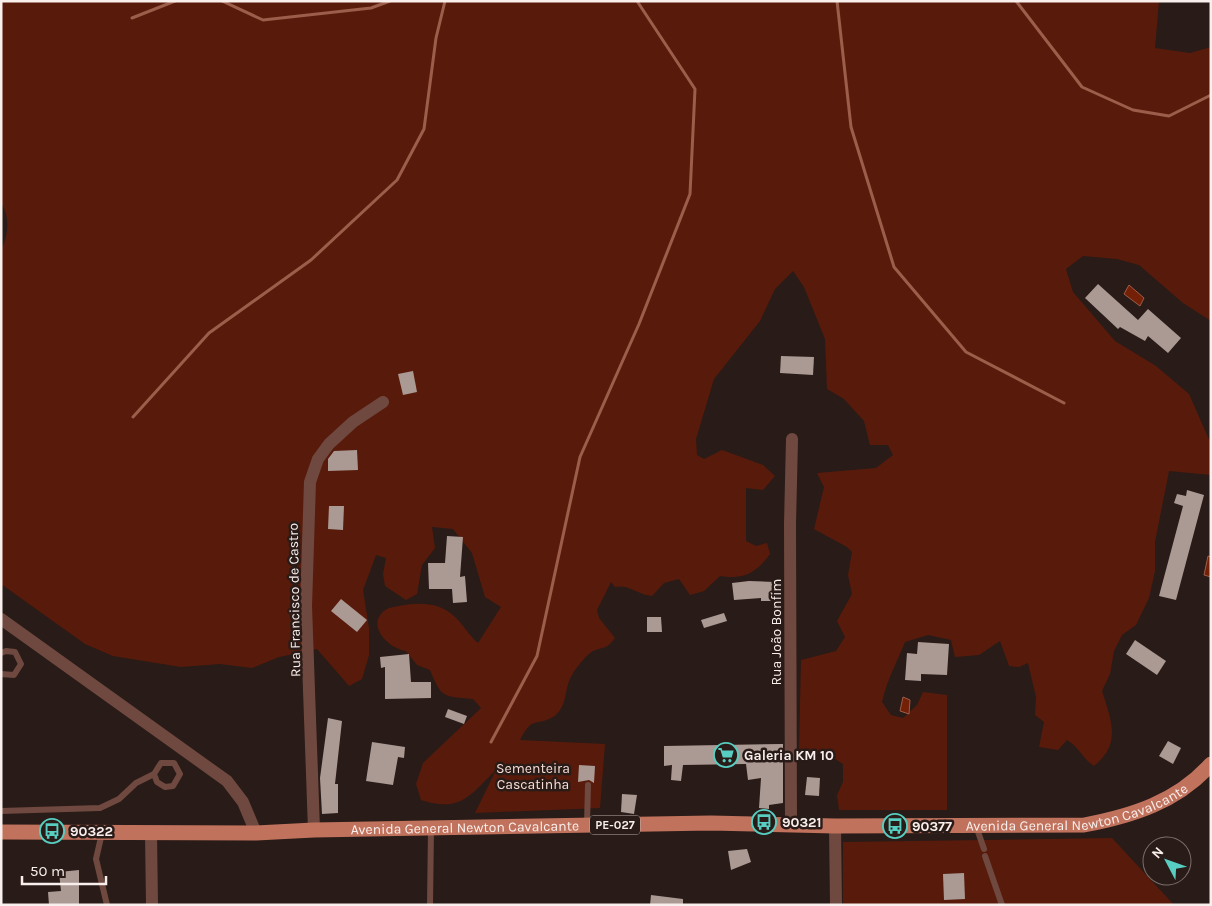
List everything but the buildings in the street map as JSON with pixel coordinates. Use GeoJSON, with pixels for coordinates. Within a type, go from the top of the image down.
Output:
{"type":"FeatureCollection","features":[{"type":"Feature","properties":{"kind":"main road","name":"Avenida General Newton Cavalcante"},"geometry":{"type":"LineString","coordinates":[[1,832],[151,834],[587,826],[1084,825],[1111,820],[1156,806],[1199,778],[1211,764]]}},
{"type":"Feature","properties":{"kind":"street","name":"Rua Francisco de Castro"},"geometry":{"type":"LineString","coordinates":[[314,830],[306,596],[310,482],[318,458],[329,444],[353,422],[384,402]]}},
{"type":"Feature","properties":{"kind":"street","name":"Rua João Bonfim"},"geometry":{"type":"LineString","coordinates":[[791,825],[790,516],[792,439]]}},
{"type":"Feature","properties":{"kind":"street"},"geometry":{"type":"LineString","coordinates":[[1,619],[227,781],[243,802],[256,833]]}},
{"type":"Feature","properties":{"kind":"street"},"geometry":{"type":"LineString","coordinates":[[835,826],[836,905]]}},
{"type":"Feature","properties":{"kind":"street"},"geometry":{"type":"LineString","coordinates":[[151,834],[152,905]]}},
{"type":"Feature","properties":{"kind":"lane"},"geometry":{"type":"LineString","coordinates":[[1,653],[6,651],[15,652],[21,664],[14,675],[1,674]]}},
{"type":"Feature","properties":{"kind":"lane"},"geometry":{"type":"LineString","coordinates":[[1,811],[100,808],[119,799],[136,783],[154,774],[158,766],[170,761],[178,766],[180,774],[174,786],[165,787],[157,782],[154,774]]}},
{"type":"Feature","properties":{"kind":"lane"},"geometry":{"type":"LineString","coordinates":[[587,826],[588,786]]}},
{"type":"Feature","properties":{"kind":"lane"},"geometry":{"type":"LineString","coordinates":[[976,826],[1002,905]]}},
{"type":"Feature","properties":{"kind":"lane"},"geometry":{"type":"LineString","coordinates":[[430,905],[431,828]]}},
{"type":"Feature","properties":{"kind":"lane"},"geometry":{"type":"LineString","coordinates":[[102,833],[96,859],[107,905]]}},
{"type":"Feature","properties":{"kind":"green space","name":"Sementeira Cascatinha"},"geometry":{"type":"Polygon","coordinates":[[[1,1],[1159,1],[1155,48],[1190,53],[1211,47],[1211,321],[1183,303],[1139,265],[1117,259],[1083,256],[1066,269],[1073,292],[1115,341],[1156,366],[1189,394],[1211,444],[1211,475],[1169,471],[1155,542],[1155,571],[1149,598],[1136,625],[1122,635],[1114,651],[1110,674],[1102,691],[1112,731],[1108,749],[1103,758],[1094,766],[1067,740],[1058,750],[1039,747],[1044,722],[1035,715],[1036,697],[1028,663],[1019,667],[1009,666],[1000,641],[979,655],[955,657],[951,640],[928,635],[905,642],[889,679],[882,702],[891,715],[903,718],[917,705],[923,692],[947,695],[947,810],[839,810],[837,795],[843,782],[843,764],[832,757],[818,754],[808,760],[799,750],[801,660],[836,651],[845,637],[837,621],[852,594],[848,575],[852,552],[847,547],[814,529],[824,487],[817,473],[876,468],[893,455],[888,445],[870,445],[864,421],[844,399],[827,389],[825,339],[804,287],[793,271],[775,289],[760,321],[714,379],[696,439],[697,455],[704,459],[722,450],[763,465],[775,476],[763,490],[746,488],[746,541],[756,546],[767,543],[770,554],[760,566],[749,574],[736,577],[720,576],[704,591],[690,595],[679,579],[664,583],[652,596],[625,587],[615,587],[611,582],[597,610],[599,618],[615,638],[607,646],[590,653],[579,665],[570,680],[558,713],[547,720],[531,724],[520,740],[605,744],[600,808],[475,813],[496,770],[471,794],[455,803],[446,804],[421,800],[416,784],[423,763],[481,708],[473,699],[449,696],[441,691],[430,670],[417,665],[406,651],[398,649],[385,640],[380,633],[378,620],[381,613],[389,608],[415,604],[432,605],[448,611],[478,643],[501,607],[485,597],[472,553],[453,529],[432,527],[435,548],[422,565],[417,594],[406,600],[385,586],[383,574],[386,558],[376,555],[363,590],[369,628],[369,655],[362,679],[349,686],[317,649],[279,657],[252,668],[220,664],[181,667],[113,656],[85,644],[1,584],[1,250],[6,238],[7,220],[1,202],[1,1]]]}},
{"type":"Feature","properties":{"kind":"green space"},"geometry":{"type":"Polygon","coordinates":[[[1112,838],[1142,870],[1142,886],[1156,886],[1174,905],[843,905],[843,842],[1112,838]]]}},
{"type":"Feature","properties":{"kind":"shaded area"},"geometry":{"type":"Polygon","coordinates":[[[1129,285],[1144,298],[1140,306],[1124,294],[1129,285]]]}},
{"type":"Feature","properties":{"kind":"shaded area"},"geometry":{"type":"Polygon","coordinates":[[[1208,556],[1211,557],[1211,577],[1204,575],[1208,556]]]}},
{"type":"Feature","properties":{"kind":"shaded area"},"geometry":{"type":"Polygon","coordinates":[[[903,697],[910,700],[909,714],[900,711],[903,697]]]}},
{"type":"Feature","properties":{"kind":"waterway"},"geometry":{"type":"LineString","coordinates":[[132,18],[175,1]]}},
{"type":"Feature","properties":{"kind":"waterway"},"geometry":{"type":"LineString","coordinates":[[222,1],[263,20],[371,8],[390,1]]}},
{"type":"Feature","properties":{"kind":"waterway"},"geometry":{"type":"LineString","coordinates":[[133,417],[209,333],[311,260],[397,180],[424,129],[436,38],[445,1]]}},
{"type":"Feature","properties":{"kind":"waterway"},"geometry":{"type":"LineString","coordinates":[[491,742],[537,656],[580,457],[639,324],[690,194],[695,89],[637,1]]}},
{"type":"Feature","properties":{"kind":"waterway"},"geometry":{"type":"LineString","coordinates":[[837,1],[851,127],[894,267],[966,352],[1064,403]]}},
{"type":"Feature","properties":{"kind":"waterway"},"geometry":{"type":"LineString","coordinates":[[1016,1],[1082,87],[1133,110],[1169,116],[1211,95]]}},
{"type":"Feature","properties":{"kind":"place","name":"Galeria KM 10"},"geometry":{"type":"Point","coordinates":[726,755]}},
{"type":"Feature","properties":{"kind":"place","name":"90321"},"geometry":{"type":"Point","coordinates":[764,822]}},
{"type":"Feature","properties":{"kind":"place","name":"90377"},"geometry":{"type":"Point","coordinates":[895,826]}},
{"type":"Feature","properties":{"kind":"place","name":"90322"},"geometry":{"type":"Point","coordinates":[52,831]}}]}
